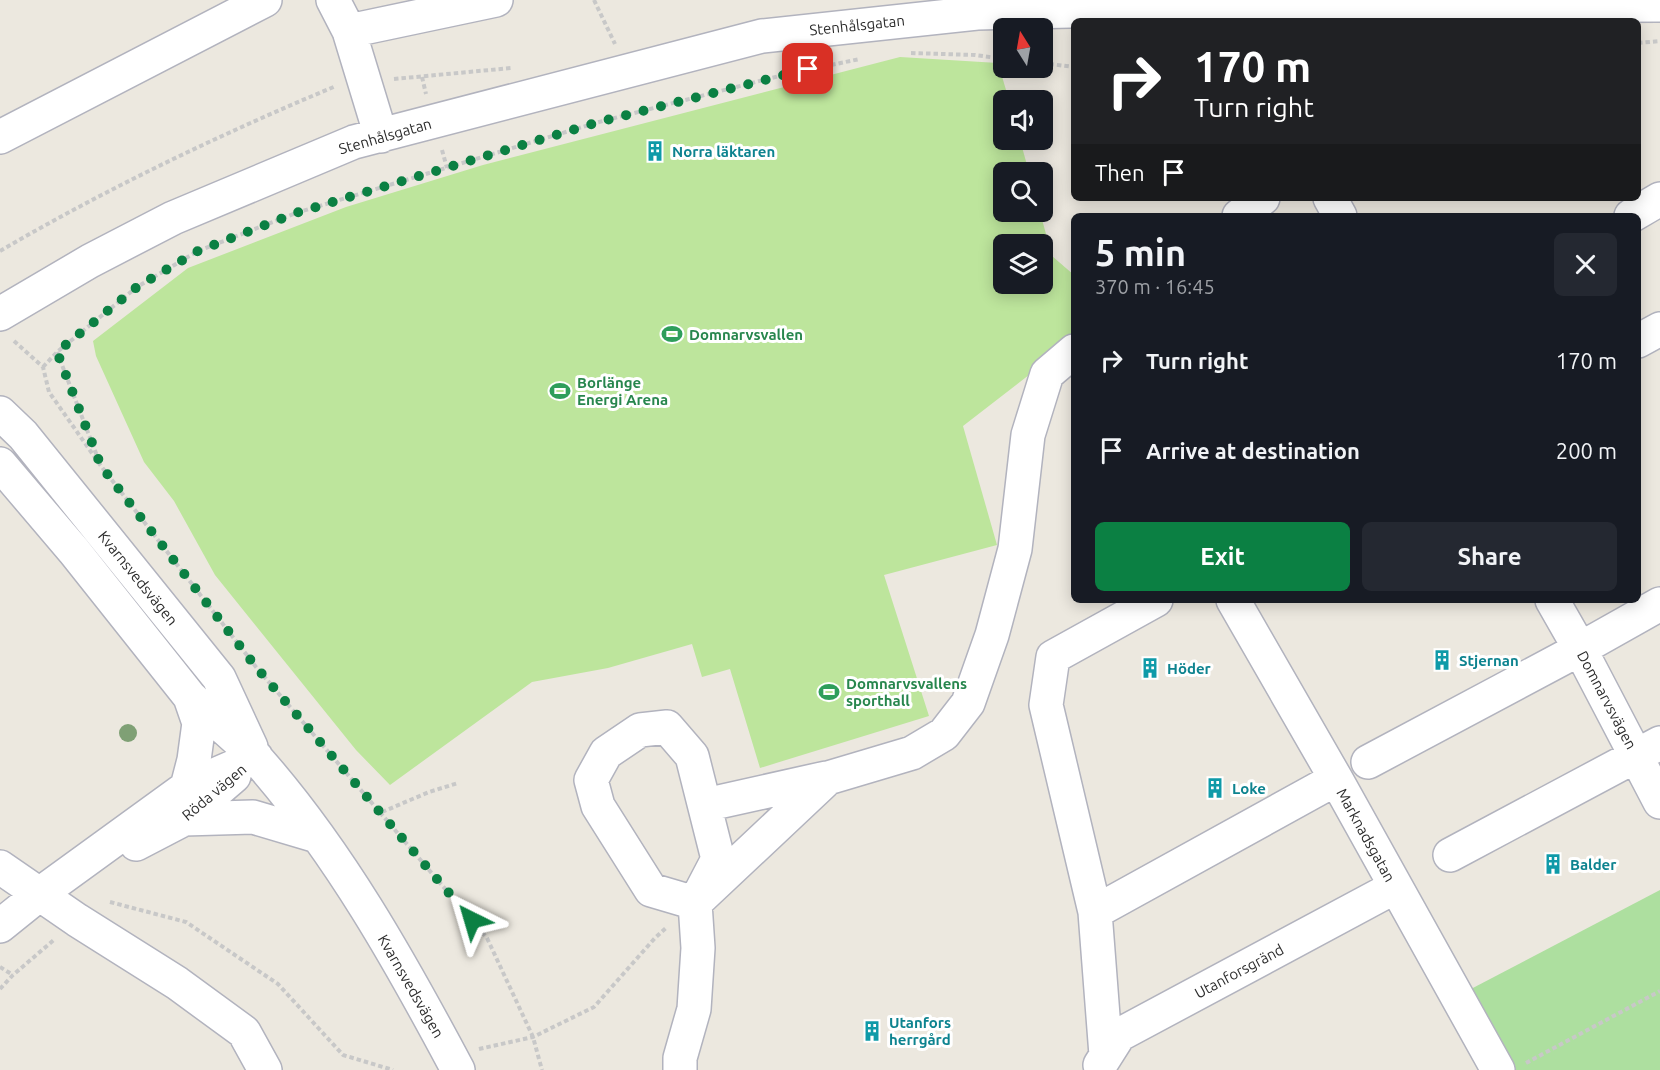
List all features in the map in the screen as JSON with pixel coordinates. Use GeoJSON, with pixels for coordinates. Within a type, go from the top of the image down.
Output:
{"type":"FeatureCollection","features":[{"type":"Feature","properties":{"kind":"street"},"geometry":{"type":"LineString","coordinates":[[0,137],[265,0]]}},
{"type":"Feature","properties":{"kind":"street"},"geometry":{"type":"LineString","coordinates":[[333,0],[349,31],[381,135]]}},
{"type":"Feature","properties":{"kind":"street"},"geometry":{"type":"LineString","coordinates":[[349,31],[496,0]]}},
{"type":"Feature","properties":{"kind":"street","name":"Stenhålsgatan"},"geometry":{"type":"LineString","coordinates":[[4,325],[90,261],[173,218],[354,142],[762,36],[977,13],[1300,13],[1660,5]]}},
{"type":"Feature","properties":{"kind":"street"},"geometry":{"type":"LineString","coordinates":[[1636,213],[1660,199]]}},
{"type":"Feature","properties":{"kind":"street"},"geometry":{"type":"LineString","coordinates":[[1243,213],[1259,201]]}},
{"type":"Feature","properties":{"kind":"street"},"geometry":{"type":"LineString","coordinates":[[1641,339],[1660,329]]}},
{"type":"Feature","properties":{"kind":"street"},"geometry":{"type":"LineString","coordinates":[[705,805],[828,778],[912,753],[944,734],[968,703],[992,635],[1015,549],[1028,435],[1047,374],[1071,354]]}},
{"type":"Feature","properties":{"kind":"street","name":"Kvarnsvedsvägen"},"geometry":{"type":"LineString","coordinates":[[0,413],[23,435],[219,678],[256,757]]}},
{"type":"Feature","properties":{"kind":"street","name":"Kvarnsvedsvägen"},"geometry":{"type":"LineString","coordinates":[[0,464],[74,551],[190,697],[256,757],[353,885],[431,1019],[468,1060]]}},
{"type":"Feature","properties":{"kind":"street"},"geometry":{"type":"LineString","coordinates":[[1101,1062],[1095,912],[1046,705],[1053,657],[1151,603]]}},
{"type":"Feature","properties":{"kind":"street","name":"Marknadsgatan"},"geometry":{"type":"LineString","coordinates":[[1235,603],[1395,887],[1511,1067]]}},
{"type":"Feature","properties":{"kind":"street","name":"Domnarvsvägen"},"geometry":{"type":"LineString","coordinates":[[1554,603],[1580,649],[1649,750],[1660,802]]}},
{"type":"Feature","properties":{"kind":"street"},"geometry":{"type":"LineString","coordinates":[[1368,762],[1660,604]]}},
{"type":"Feature","properties":{"kind":"street"},"geometry":{"type":"LineString","coordinates":[[187,787],[200,723],[190,697]]}},
{"type":"Feature","properties":{"kind":"street"},"geometry":{"type":"LineString","coordinates":[[680,1070],[680,1058],[694,1009],[698,948],[695,903],[718,859],[692,756],[667,727],[640,730],[606,753],[591,780],[598,806],[651,890],[695,903]]}},
{"type":"Feature","properties":{"kind":"street"},"geometry":{"type":"LineString","coordinates":[[1450,855],[1649,750]]}},
{"type":"Feature","properties":{"kind":"street","name":"Röda vägen"},"geometry":{"type":"LineString","coordinates":[[0,926],[41,893],[187,787],[256,757]]}},
{"type":"Feature","properties":{"kind":"street","name":"Röda vägen"},"geometry":{"type":"LineString","coordinates":[[41,893],[184,819],[256,757]]}},
{"type":"Feature","properties":{"kind":"street"},"geometry":{"type":"LineString","coordinates":[[695,903],[828,778]]}},
{"type":"Feature","properties":{"kind":"street"},"geometry":{"type":"LineString","coordinates":[[1095,912],[1336,779]]}},
{"type":"Feature","properties":{"kind":"street"},"geometry":{"type":"LineString","coordinates":[[184,819],[253,817],[317,836]]}},
{"type":"Feature","properties":{"kind":"street"},"geometry":{"type":"LineString","coordinates":[[0,867],[41,893],[77,920],[177,983],[244,1032],[265,1070]]}},
{"type":"Feature","properties":{"kind":"street","name":"Utanforsgränd"},"geometry":{"type":"LineString","coordinates":[[1101,1062],[1119,1035],[1395,887]]}},
{"type":"Feature","properties":{"kind":"path"},"geometry":{"type":"LineString","coordinates":[[594,0],[617,50]]}},
{"type":"Feature","properties":{"kind":"path"},"geometry":{"type":"LineString","coordinates":[[1641,43],[1660,42]]}},
{"type":"Feature","properties":{"kind":"path"},"geometry":{"type":"LineString","coordinates":[[902,52],[993,57]]}},
{"type":"Feature","properties":{"kind":"path"},"geometry":{"type":"LineString","coordinates":[[43,367],[57,352],[137,287],[198,251],[296,213],[599,122],[787,74],[868,57]]}},
{"type":"Feature","properties":{"kind":"path"},"geometry":{"type":"LineString","coordinates":[[1053,64],[1071,67]]}},
{"type":"Feature","properties":{"kind":"path"},"geometry":{"type":"LineString","coordinates":[[4,325],[43,367],[49,392],[101,466],[256,667],[382,812],[487,938],[533,1037],[542,1070]]}},
{"type":"Feature","properties":{"kind":"path"},"geometry":{"type":"LineString","coordinates":[[57,352],[101,466]]}},
{"type":"Feature","properties":{"kind":"path"},"geometry":{"type":"LineString","coordinates":[[382,812],[429,792],[458,783]]}},
{"type":"Feature","properties":{"kind":"path"},"geometry":{"type":"LineString","coordinates":[[468,1060],[533,1037],[594,1007],[655,938],[695,903]]}},
{"type":"Feature","properties":{"kind":"path"},"geometry":{"type":"LineString","coordinates":[[0,967],[13,975],[0,989]]}},
{"type":"Feature","properties":{"kind":"path"},"geometry":{"type":"LineString","coordinates":[[1511,1067],[1660,991]]}},
{"type":"Feature","properties":{"kind":"green space","name":"Borlänge Energi Arena"},"geometry":{"type":"Polygon","coordinates":[[[900,57],[993,63],[993,78],[1002,78],[1006,90],[993,90],[993,150],[1023,150],[1026,162],[993,162],[993,222],[1043,222],[1046,234],[993,234],[993,294],[1053,294],[1053,257],[1071,272],[1071,342],[963,426],[997,545],[884,575],[929,716],[760,768],[730,669],[702,677],[692,644],[608,668],[532,682],[390,785],[356,750],[215,575],[174,501],[144,462],[96,356],[93,341],[188,268],[346,207],[483,165],[900,57]]]}},
{"type":"Feature","properties":{"kind":"green space"},"geometry":{"type":"Polygon","coordinates":[[[1660,890],[1660,1070],[1514,1070],[1469,990],[1660,890]]]}},
{"type":"Feature","properties":{"kind":"place","name":"Norra läktaren"},"geometry":{"type":"Point","coordinates":[655,151]}},
{"type":"Feature","properties":{"kind":"place","name":"Domnarvsvallen"},"geometry":{"type":"Point","coordinates":[672,334]}},
{"type":"Feature","properties":{"kind":"place","name":"Borlänge Energi Arena"},"geometry":{"type":"Point","coordinates":[560,391]}},
{"type":"Feature","properties":{"kind":"place","name":"Stjernan"},"geometry":{"type":"Point","coordinates":[1442,660]}},
{"type":"Feature","properties":{"kind":"place","name":"Höder"},"geometry":{"type":"Point","coordinates":[1150,668]}},
{"type":"Feature","properties":{"kind":"place","name":"Domnarvsvallens sporthall"},"geometry":{"type":"Point","coordinates":[829,692]}},
{"type":"Feature","properties":{"kind":"place","name":"Loke"},"geometry":{"type":"Point","coordinates":[1215,788]}},
{"type":"Feature","properties":{"kind":"place","name":"Balder"},"geometry":{"type":"Point","coordinates":[1553,864]}},
{"type":"Feature","properties":{"kind":"place","name":"Utanfors herrgård"},"geometry":{"type":"Point","coordinates":[872,1031]}},
{"type":"Feature","properties":{"kind":"route"},"geometry":{"type":"LineString","coordinates":[[472,920],[256,667],[101,466],[57,352],[137,287],[198,251],[296,213],[599,122],[808,69]]}}]}
